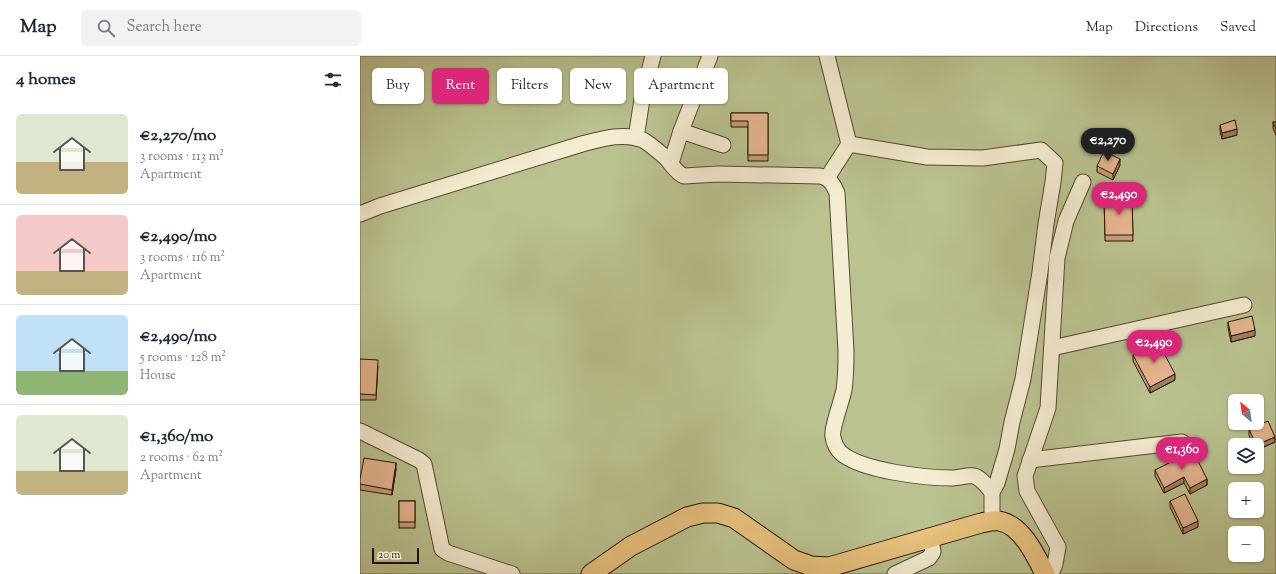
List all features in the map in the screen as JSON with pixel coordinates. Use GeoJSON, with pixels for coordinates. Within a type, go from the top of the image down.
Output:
{"type":"FeatureCollection","features":[{"type":"Feature","properties":{"kind":"main road"},"geometry":{"type":"LineString","coordinates":[[591,574],[638,543],[687,516],[703,513],[718,513],[734,518],[794,560],[810,566],[829,567],[992,521],[1000,522],[1016,530],[1029,544],[1045,574]]}},
{"type":"Feature","properties":{"kind":"street"},"geometry":{"type":"LineString","coordinates":[[636,138],[642,99],[653,56]]}},
{"type":"Feature","properties":{"kind":"street"},"geometry":{"type":"LineString","coordinates":[[671,163],[710,56]]}},
{"type":"Feature","properties":{"kind":"street"},"geometry":{"type":"LineString","coordinates":[[827,56],[849,144],[827,178]]}},
{"type":"Feature","properties":{"kind":"street"},"geometry":{"type":"LineString","coordinates":[[682,131],[723,145]]}},
{"type":"Feature","properties":{"kind":"street"},"geometry":{"type":"LineString","coordinates":[[360,214],[380,206],[582,144],[611,138],[636,138],[642,140],[671,163],[680,174],[689,176],[718,174],[820,176],[827,178],[837,192],[846,351],[844,390],[833,430],[833,438],[837,447],[842,454],[872,468],[912,476],[952,478],[975,476],[992,492]]}},
{"type":"Feature","properties":{"kind":"street"},"geometry":{"type":"LineString","coordinates":[[849,144],[927,157],[984,158],[1041,150],[1055,162],[1054,182],[1046,224],[1023,379],[1007,449],[997,483],[992,492],[992,521]]}},
{"type":"Feature","properties":{"kind":"street"},"geometry":{"type":"LineString","coordinates":[[1052,574],[1058,547],[1028,491],[1024,476],[1048,408],[1057,258],[1066,221],[1084,182]]}},
{"type":"Feature","properties":{"kind":"street"},"geometry":{"type":"LineString","coordinates":[[1052,348],[1244,305]]}},
{"type":"Feature","properties":{"kind":"street"},"geometry":{"type":"LineString","coordinates":[[360,431],[419,460],[424,464],[442,549],[448,553],[512,574]]}},
{"type":"Feature","properties":{"kind":"street"},"geometry":{"type":"LineString","coordinates":[[1030,460],[1182,442]]}},
{"type":"Feature","properties":{"kind":"street"},"geometry":{"type":"LineString","coordinates":[[895,574],[929,558],[932,552],[930,538]]}},
{"type":"Feature","properties":{"kind":"green space"},"geometry":{"type":"Polygon","coordinates":[[[360,56],[1276,56],[1276,574],[360,574],[360,56]]]}},
{"type":"Feature","properties":{"kind":"building"},"geometry":{"type":"Polygon","coordinates":[[[731,113],[768,113],[768,155],[748,155],[748,121],[731,121],[731,113]]]}},
{"type":"Feature","properties":{"kind":"building"},"geometry":{"type":"Polygon","coordinates":[[[1235,120],[1237,129],[1222,133],[1220,125],[1235,120]]]}},
{"type":"Feature","properties":{"kind":"building"},"geometry":{"type":"Polygon","coordinates":[[[1273,122],[1276,122],[1276,129],[1273,122]]]}},
{"type":"Feature","properties":{"kind":"building"},"geometry":{"type":"Polygon","coordinates":[[[1104,151],[1120,159],[1113,174],[1097,166],[1104,151]]]}},
{"type":"Feature","properties":{"kind":"building"},"geometry":{"type":"Polygon","coordinates":[[[1132,197],[1133,235],[1105,235],[1104,198],[1132,197]]]}},
{"type":"Feature","properties":{"kind":"building"},"geometry":{"type":"Polygon","coordinates":[[[1252,316],[1255,330],[1231,336],[1228,322],[1252,316]]]}},
{"type":"Feature","properties":{"kind":"building"},"geometry":{"type":"Polygon","coordinates":[[[1158,342],[1175,374],[1150,387],[1133,355],[1158,342]]]}},
{"type":"Feature","properties":{"kind":"building"},"geometry":{"type":"Polygon","coordinates":[[[360,359],[378,360],[376,395],[360,394],[360,359]]]}},
{"type":"Feature","properties":{"kind":"building"},"geometry":{"type":"Polygon","coordinates":[[[1268,421],[1275,437],[1264,442],[1264,438],[1253,438],[1249,430],[1264,430],[1264,423],[1268,421]]]}},
{"type":"Feature","properties":{"kind":"building"},"geometry":{"type":"Polygon","coordinates":[[[1193,451],[1207,479],[1190,488],[1184,477],[1164,488],[1155,470],[1193,451]]]}},
{"type":"Feature","properties":{"kind":"building"},"geometry":{"type":"Polygon","coordinates":[[[364,458],[396,463],[392,490],[360,484],[364,458]]]}},
{"type":"Feature","properties":{"kind":"building"},"geometry":{"type":"Polygon","coordinates":[[[1185,494],[1198,521],[1183,528],[1170,501],[1185,494]]]}},
{"type":"Feature","properties":{"kind":"building"},"geometry":{"type":"Polygon","coordinates":[[[399,501],[415,501],[415,522],[399,522],[399,501]]]}}]}
